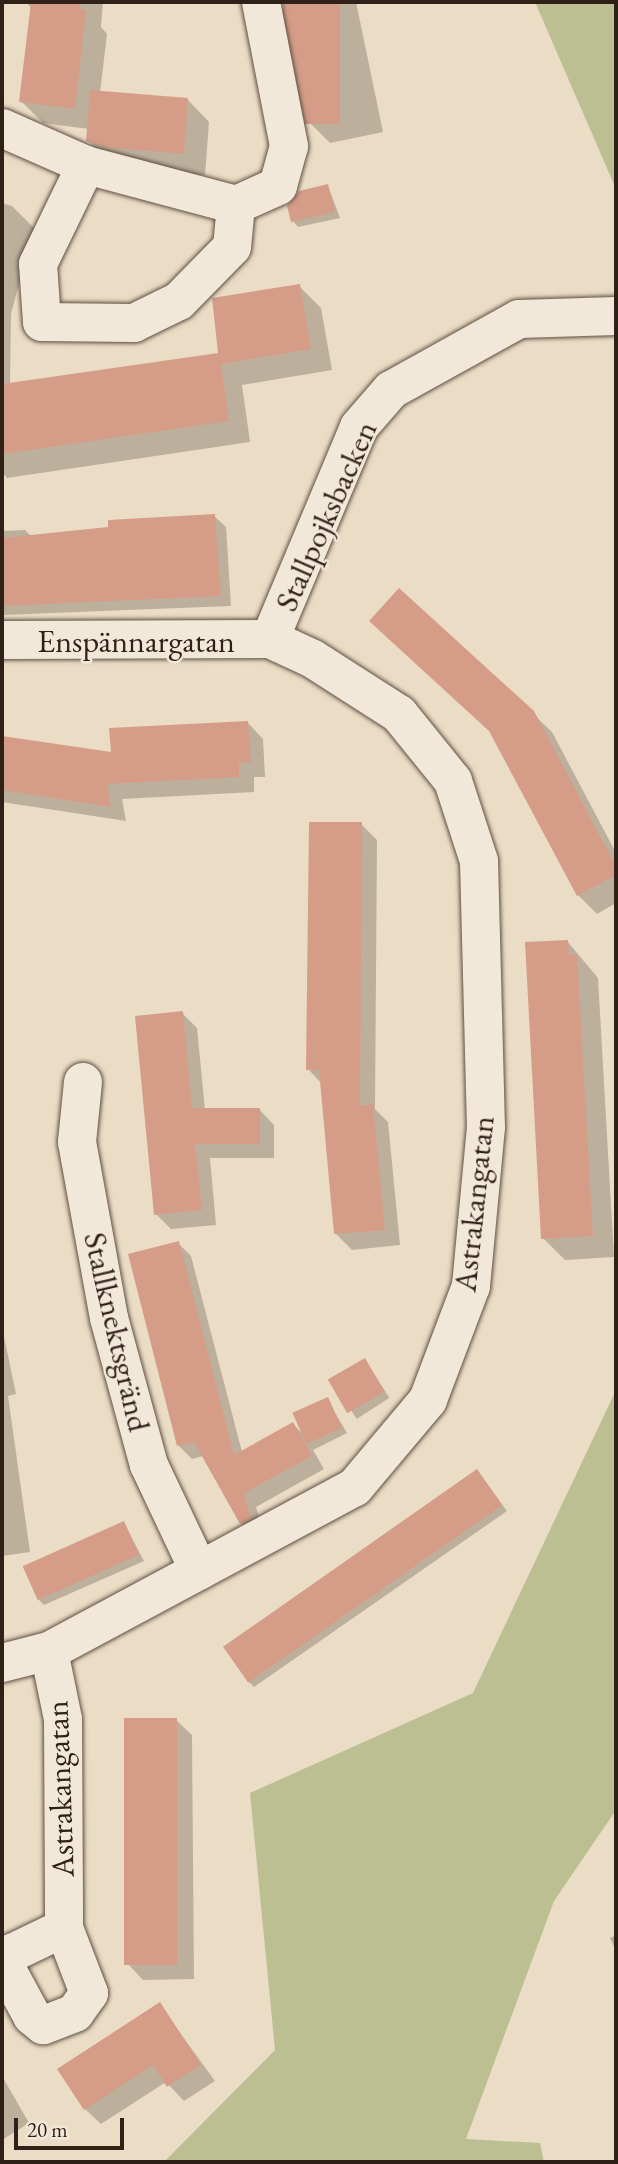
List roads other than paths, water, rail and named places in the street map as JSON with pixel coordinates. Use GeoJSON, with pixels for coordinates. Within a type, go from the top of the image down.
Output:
{"type":"FeatureCollection","features":[{"type":"Feature","properties":{"kind":"street"},"geometry":{"type":"LineString","coordinates":[[2,128],[86,165],[236,205],[278,186],[289,146],[261,2]]}},
{"type":"Feature","properties":{"kind":"street"},"geometry":{"type":"LineString","coordinates":[[86,165],[38,264],[43,322],[134,323],[179,302],[232,247],[236,205]]}},
{"type":"Feature","properties":{"kind":"street","name":"Stallpojksbacken"},"geometry":{"type":"LineString","coordinates":[[270,639],[359,427],[391,390],[519,319],[616,316]]}},
{"type":"Feature","properties":{"kind":"street","name":"Enspännargatan"},"geometry":{"type":"LineString","coordinates":[[2,640],[270,639]]}},
{"type":"Feature","properties":{"kind":"street","name":"Astrakangatan"},"geometry":{"type":"LineString","coordinates":[[2,1663],[49,1651],[355,1487],[428,1401],[471,1286],[486,1128],[480,861],[453,780],[399,714],[313,659],[270,639]]}},
{"type":"Feature","properties":{"kind":"street","name":"Stallknektsgränd"},"geometry":{"type":"LineString","coordinates":[[83,1082],[77,1142],[109,1318],[149,1465],[199,1571]]}},
{"type":"Feature","properties":{"kind":"street","name":"Astrakangatan"},"geometry":{"type":"LineString","coordinates":[[49,1651],[63,1719],[64,1928]]}}]}
